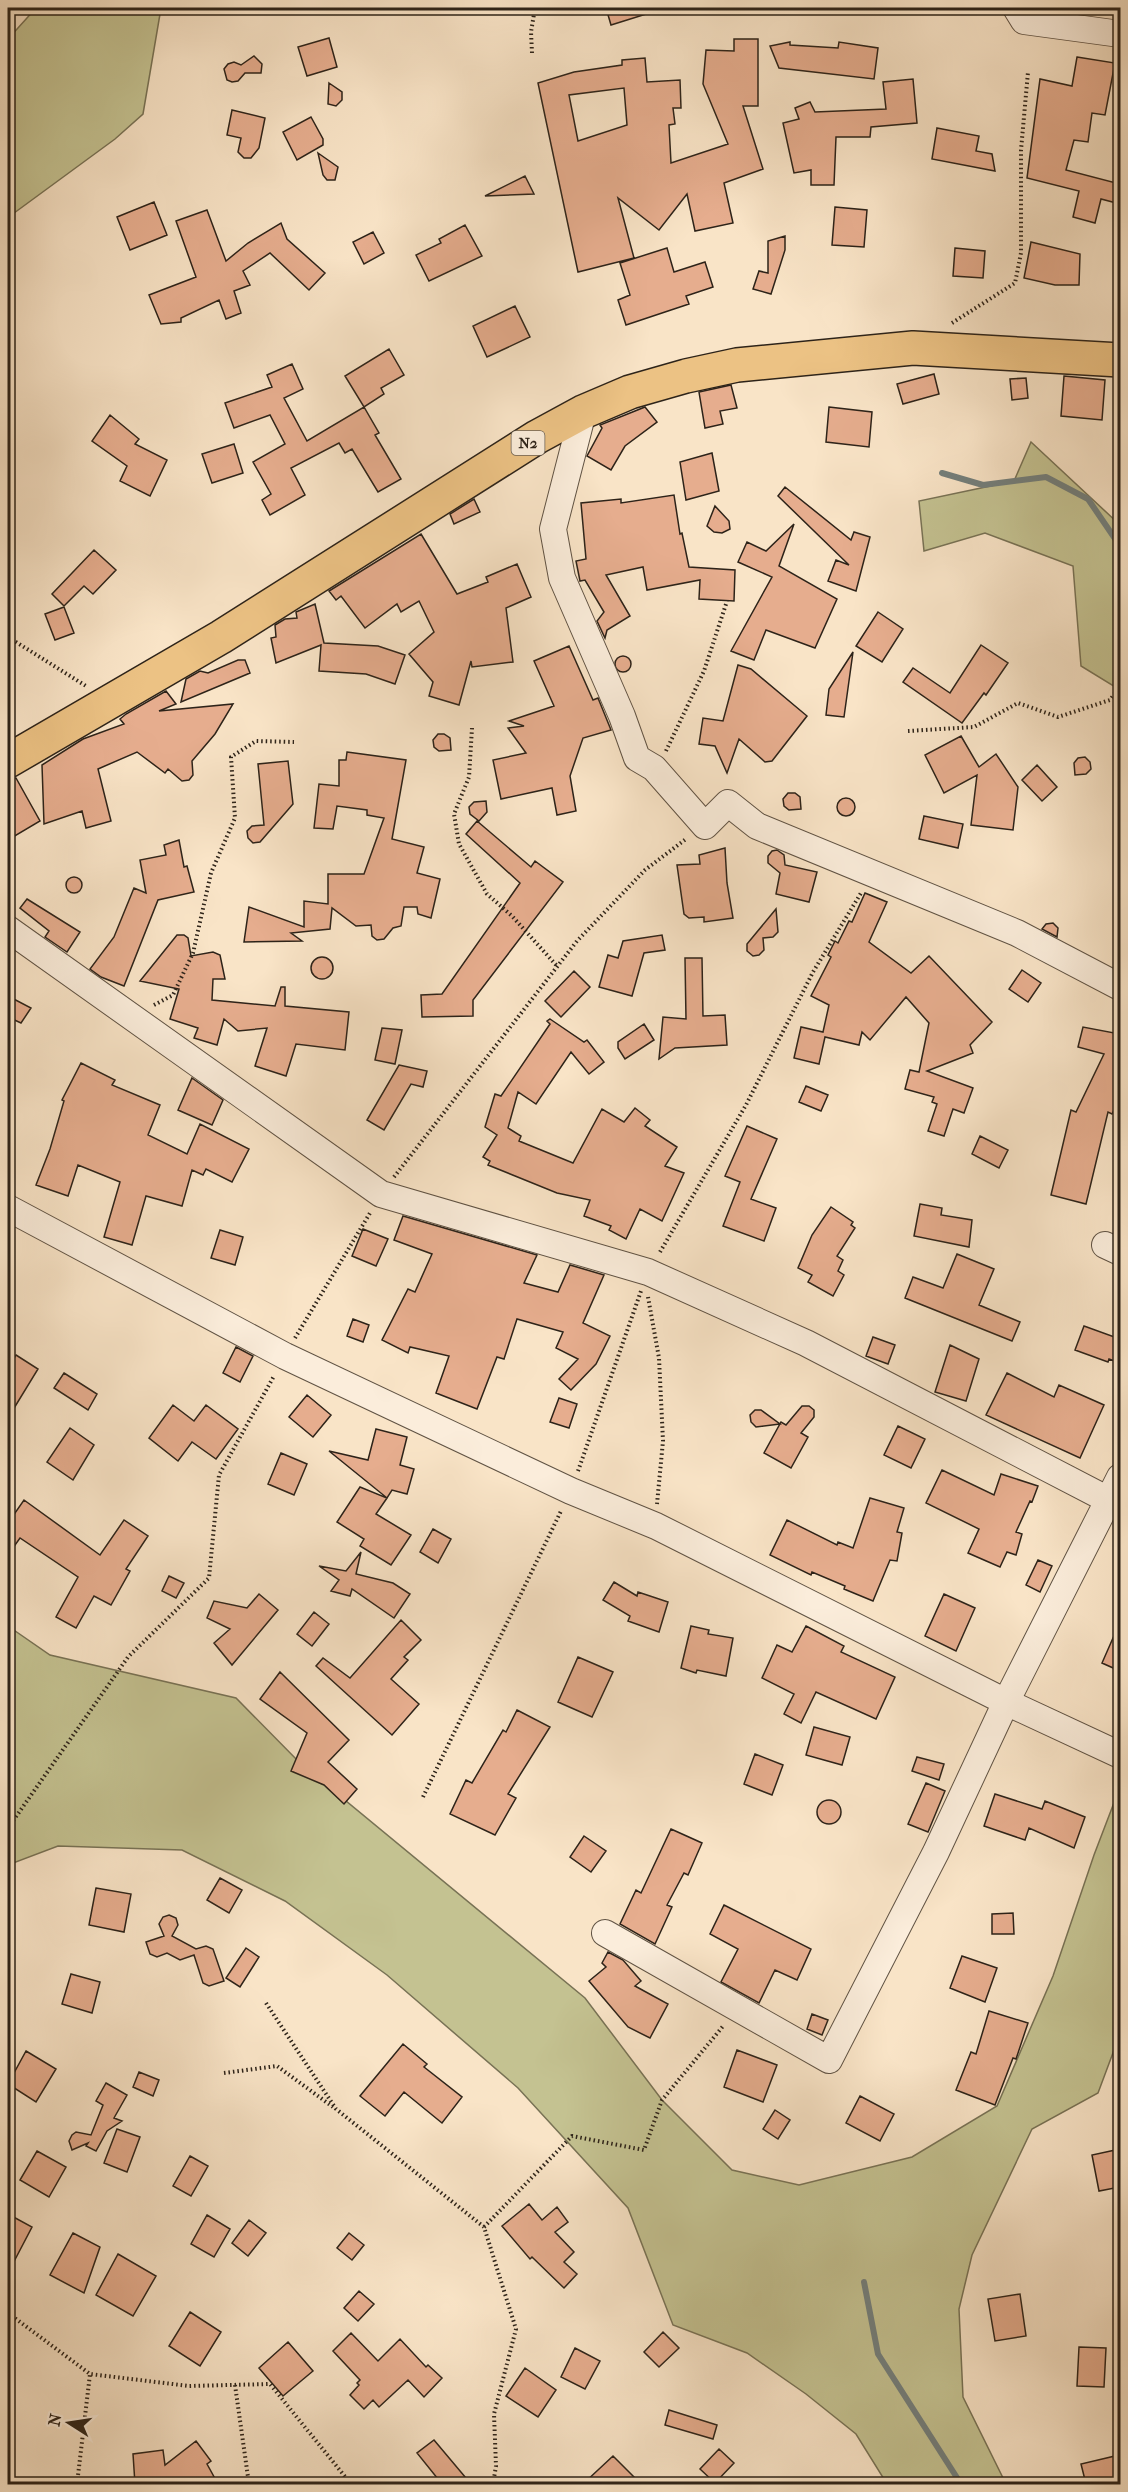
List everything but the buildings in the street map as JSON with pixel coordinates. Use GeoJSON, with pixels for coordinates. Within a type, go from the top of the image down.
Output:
{"type":"FeatureCollection","features":[{"type":"Feature","properties":{"kind":"highway","name":"N2"},"geometry":{"type":"LineString","coordinates":[[8,761],[221,637],[526,444],[583,412],[630,392],[686,376],[737,365],[913,348],[1120,360]]}},
{"type":"Feature","properties":{"kind":"street"},"geometry":{"type":"LineString","coordinates":[[1016,8],[1024,21],[1120,34]]}},
{"type":"Feature","properties":{"kind":"street"},"geometry":{"type":"LineString","coordinates":[[583,412],[553,529],[562,578],[622,716],[637,758],[654,768],[705,826],[728,803],[757,826],[1017,933],[1120,987]]}},
{"type":"Feature","properties":{"kind":"street"},"geometry":{"type":"LineString","coordinates":[[8,929],[381,1194],[647,1276],[806,1343],[1114,1504]]}},
{"type":"Feature","properties":{"kind":"street"},"geometry":{"type":"LineString","coordinates":[[8,1208],[285,1356],[571,1491],[656,1526],[1006,1702],[1120,1755]]}},
{"type":"Feature","properties":{"kind":"street"},"geometry":{"type":"LineString","coordinates":[[605,1933],[830,2060],[936,1852],[1006,1702],[1114,1504],[1120,1477]]}},
{"type":"Feature","properties":{"kind":"path"},"geometry":{"type":"LineString","coordinates":[[532,53],[531,32],[536,8]]}},
{"type":"Feature","properties":{"kind":"path"},"geometry":{"type":"LineString","coordinates":[[950,324],[1015,284],[1021,253],[1021,150],[1028,72]]}},
{"type":"Feature","properties":{"kind":"path"},"geometry":{"type":"LineString","coordinates":[[654,768],[672,743],[704,671],[727,601]]}},
{"type":"Feature","properties":{"kind":"path"},"geometry":{"type":"LineString","coordinates":[[8,637],[112,702]]}},
{"type":"Feature","properties":{"kind":"path"},"geometry":{"type":"LineString","coordinates":[[908,731],[974,727],[1018,703],[1058,717],[1110,700],[1120,686]]}},
{"type":"Feature","properties":{"kind":"path"},"geometry":{"type":"LineString","coordinates":[[472,728],[470,777],[454,814],[459,844],[487,894],[512,916],[557,966]]}},
{"type":"Feature","properties":{"kind":"path"},"geometry":{"type":"LineString","coordinates":[[132,1016],[173,995],[193,953],[212,873],[235,818],[231,757],[256,741],[294,742]]}},
{"type":"Feature","properties":{"kind":"path"},"geometry":{"type":"LineString","coordinates":[[8,1828],[128,1657],[209,1578],[219,1475],[285,1356],[381,1194],[576,941],[645,870],[705,826]]}},
{"type":"Feature","properties":{"kind":"path"},"geometry":{"type":"LineString","coordinates":[[423,1797],[571,1491],[647,1276],[746,1105],[813,972],[873,873]]}},
{"type":"Feature","properties":{"kind":"path"},"geometry":{"type":"LineString","coordinates":[[647,1276],[659,1358],[663,1441],[656,1526]]}},
{"type":"Feature","properties":{"kind":"path"},"geometry":{"type":"LineString","coordinates":[[266,2003],[336,2109]]}},
{"type":"Feature","properties":{"kind":"path"},"geometry":{"type":"LineString","coordinates":[[484,2227],[572,2136],[644,2150],[662,2100],[738,2008]]}},
{"type":"Feature","properties":{"kind":"path"},"geometry":{"type":"LineString","coordinates":[[224,2073],[277,2066],[336,2109],[484,2227],[516,2329],[494,2414],[496,2466],[494,2484]]}},
{"type":"Feature","properties":{"kind":"path"},"geometry":{"type":"LineString","coordinates":[[8,2313],[90,2374],[189,2386],[270,2384],[351,2484]]}},
{"type":"Feature","properties":{"kind":"path"},"geometry":{"type":"LineString","coordinates":[[77,2484],[90,2374]]}},
{"type":"Feature","properties":{"kind":"path"},"geometry":{"type":"LineString","coordinates":[[235,2385],[249,2484]]}},
{"type":"Feature","properties":{"kind":"shaded area"},"geometry":{"type":"Polygon","coordinates":[[[36,8],[169,8],[160,14],[143,114],[115,139],[10,216],[8,204],[8,39],[36,8]]]}},
{"type":"Feature","properties":{"kind":"shaded area"},"geometry":{"type":"Polygon","coordinates":[[[1031,442],[1120,525],[1120,690],[1081,666],[1073,566],[985,533],[924,551],[919,501],[1014,481],[1031,442]]]}},
{"type":"Feature","properties":{"kind":"shaded area"},"geometry":{"type":"Polygon","coordinates":[[[8,1626],[50,1655],[236,1698],[300,1763],[585,1998],[662,2100],[732,2170],[799,2185],[912,2157],[997,2106],[1053,1976],[1120,1787],[1120,2034],[1098,2093],[1032,2129],[972,2255],[959,2309],[963,2397],[1006,2484],[887,2484],[856,2434],[806,2394],[747,2353],[673,2325],[628,2208],[518,2088],[387,1975],[285,1901],[182,1850],[58,1846],[8,1865],[8,1626]]]}},
{"type":"Feature","properties":{"kind":"waterway"},"geometry":{"type":"LineString","coordinates":[[942,473],[983,485],[1046,477],[1088,499],[1120,546]]}},
{"type":"Feature","properties":{"kind":"waterway"},"geometry":{"type":"LineString","coordinates":[[864,2282],[878,2354],[961,2484]]}}]}
